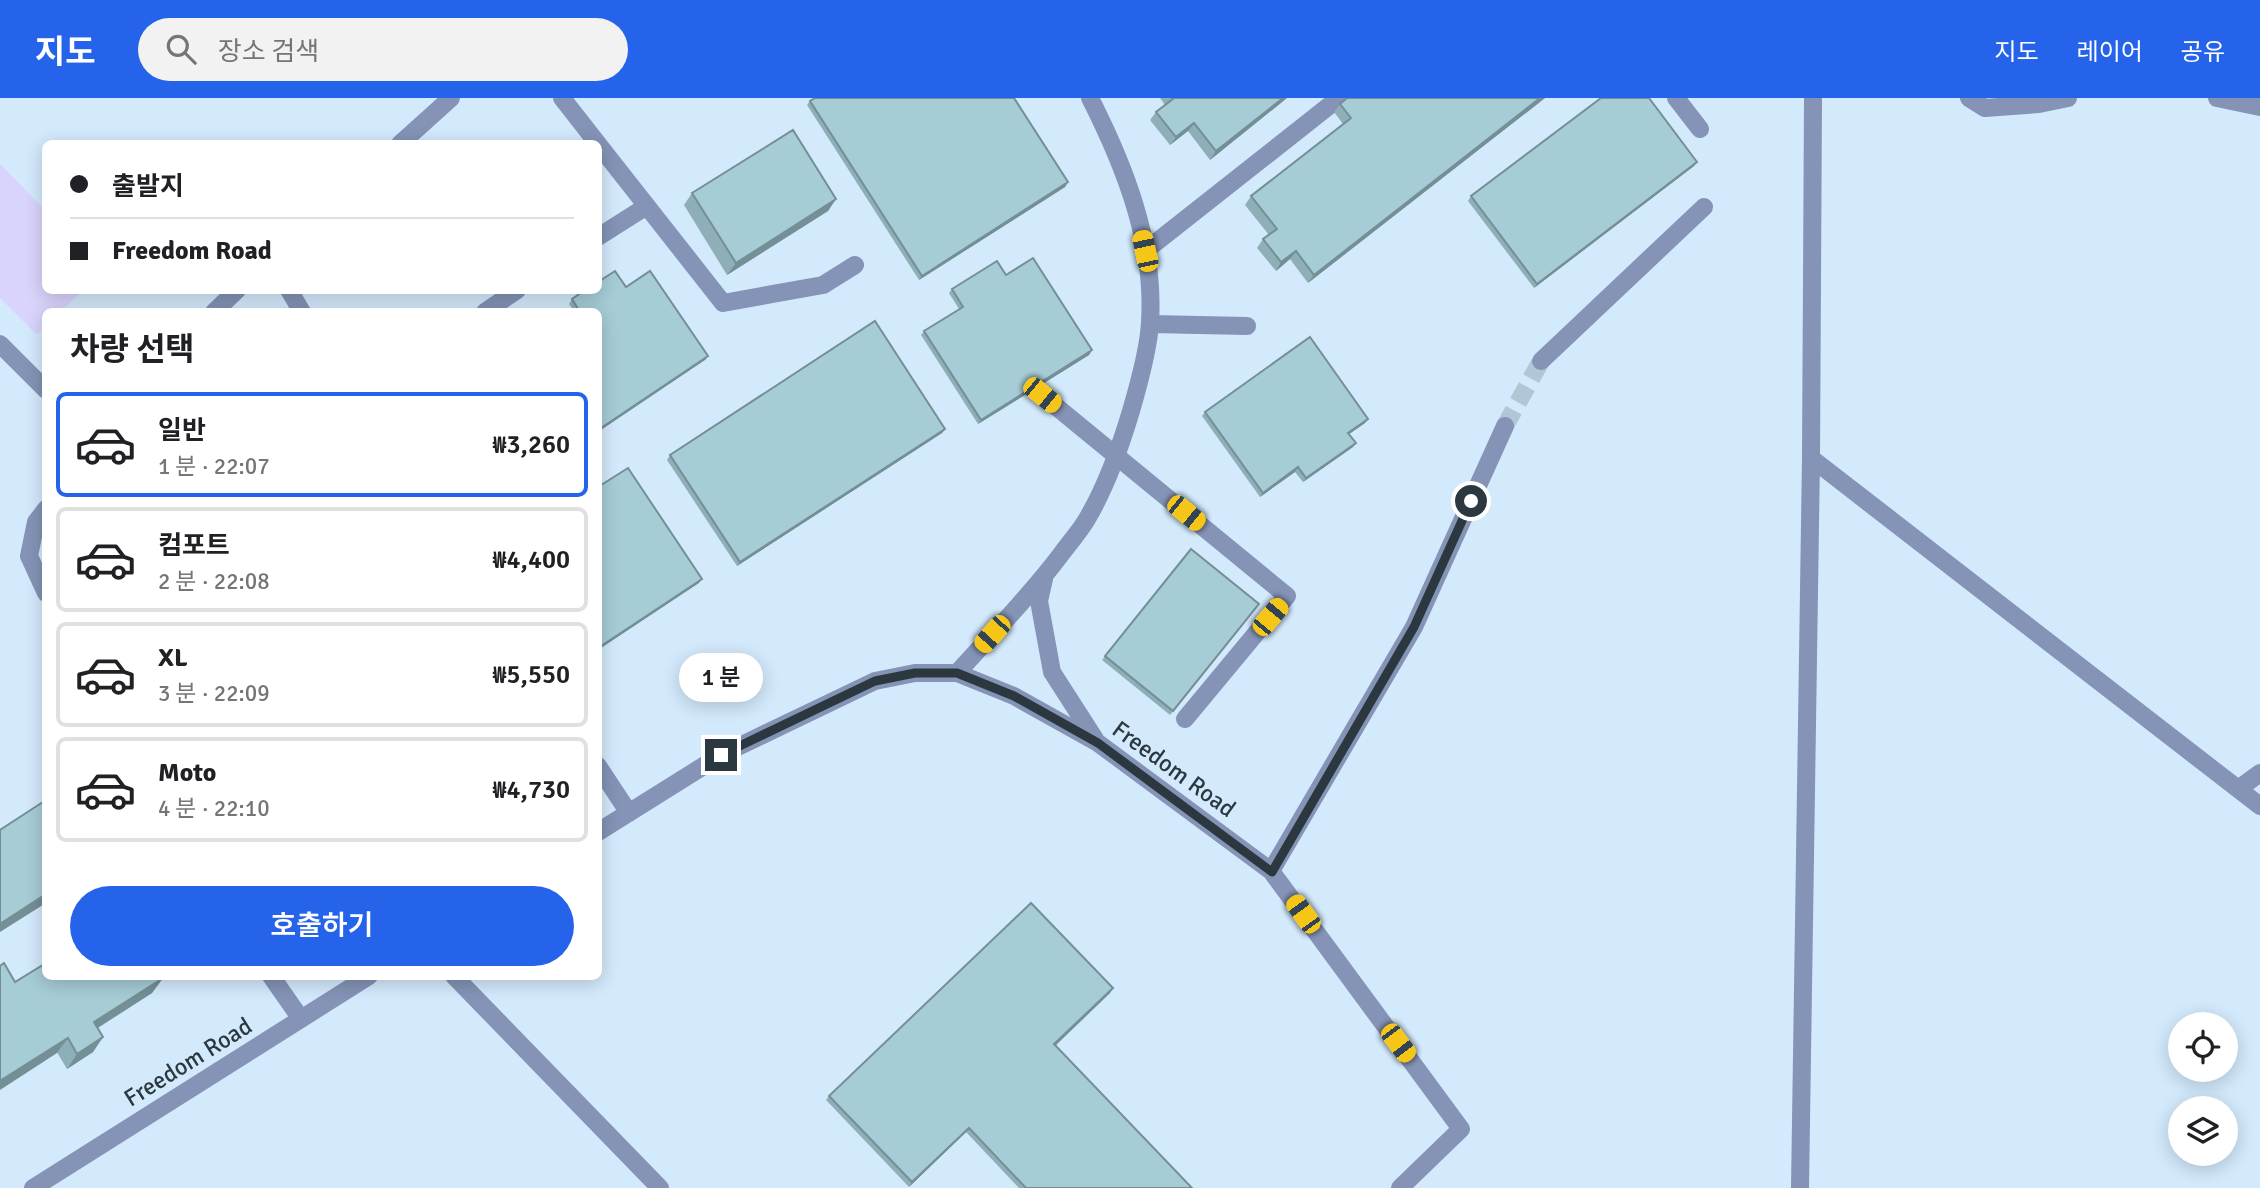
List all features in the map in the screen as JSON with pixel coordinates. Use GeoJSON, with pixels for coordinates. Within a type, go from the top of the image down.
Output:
{"type":"FeatureCollection","features":[{"type":"Feature","properties":{"kind":"street"},"geometry":{"type":"LineString","coordinates":[[404,140],[451,98]]}},
{"type":"Feature","properties":{"kind":"street"},"geometry":{"type":"LineString","coordinates":[[562,98],[595,140]]}},
{"type":"Feature","properties":{"kind":"street"},"geometry":{"type":"LineString","coordinates":[[957,673],[1045,575],[1087,520],[1118,457],[1136,396],[1150,324],[1150,285],[1145,251],[1133,195],[1109,135],[1090,98]]}},
{"type":"Feature","properties":{"kind":"street"},"geometry":{"type":"LineString","coordinates":[[1145,251],[1339,98]]}},
{"type":"Feature","properties":{"kind":"street"},"geometry":{"type":"LineString","coordinates":[[1676,98],[1700,129]]}},
{"type":"Feature","properties":{"kind":"street"},"geometry":{"type":"LineString","coordinates":[[1797,1184],[1811,458],[1814,98]]}},
{"type":"Feature","properties":{"kind":"street"},"geometry":{"type":"LineString","coordinates":[[1969,98],[1985,108],[2039,104],[2068,98]]}},
{"type":"Feature","properties":{"kind":"street"},"geometry":{"type":"LineString","coordinates":[[2217,98],[2260,107]]}},
{"type":"Feature","properties":{"kind":"street"},"geometry":{"type":"LineString","coordinates":[[602,149],[723,303],[823,285],[855,265]]}},
{"type":"Feature","properties":{"kind":"street"},"geometry":{"type":"LineString","coordinates":[[602,234],[647,206]]}},
{"type":"Feature","properties":{"kind":"street"},"geometry":{"type":"LineString","coordinates":[[1541,361],[1703,207]]}},
{"type":"Feature","properties":{"kind":"street"},"geometry":{"type":"LineString","coordinates":[[218,308],[233,294]]}},
{"type":"Feature","properties":{"kind":"street"},"geometry":{"type":"LineString","coordinates":[[491,308],[511,294]]}},
{"type":"Feature","properties":{"kind":"street"},"geometry":{"type":"LineString","coordinates":[[1150,324],[1247,326]]}},
{"type":"Feature","properties":{"kind":"street"},"geometry":{"type":"LineString","coordinates":[[0,344],[42,386]]}},
{"type":"Feature","properties":{"kind":"street"},"geometry":{"type":"LineString","coordinates":[[1042,395],[1287,596],[1185,719]]}},
{"type":"Feature","properties":{"kind":"street"},"geometry":{"type":"LineString","coordinates":[[1272,872],[1414,627],[1505,426]]}},
{"type":"Feature","properties":{"kind":"street"},"geometry":{"type":"LineString","coordinates":[[1811,458],[2260,806]]}},
{"type":"Feature","properties":{"kind":"street"},"geometry":{"type":"LineString","coordinates":[[42,514],[36,522],[29,556],[42,584]]}},
{"type":"Feature","properties":{"kind":"street"},"geometry":{"type":"LineString","coordinates":[[1045,575],[1039,601],[1052,672],[1098,743]]}},
{"type":"Feature","properties":{"kind":"street","name":"Freedom Road"},"geometry":{"type":"LineString","coordinates":[[602,830],[721,755],[875,681],[915,673],[957,673],[1014,696],[1098,743],[1272,872],[1461,1129],[1400,1188]]}},
{"type":"Feature","properties":{"kind":"street"},"geometry":{"type":"LineString","coordinates":[[602,772],[629,813]]}},
{"type":"Feature","properties":{"kind":"street"},"geometry":{"type":"LineString","coordinates":[[2238,789],[2260,773]]}},
{"type":"Feature","properties":{"kind":"street"},"geometry":{"type":"LineString","coordinates":[[274,980],[301,1019]]}},
{"type":"Feature","properties":{"kind":"street","name":"Freedom Road"},"geometry":{"type":"LineString","coordinates":[[33,1188],[363,980]]}},
{"type":"Feature","properties":{"kind":"street"},"geometry":{"type":"LineString","coordinates":[[458,980],[660,1188]]}},
{"type":"Feature","properties":{"kind":"shaded area"},"geometry":{"type":"Polygon","coordinates":[[[0,164],[42,207],[42,294],[79,294],[64,308],[42,308],[42,330],[37,335],[0,298],[0,164]]]}},
{"type":"Feature","properties":{"kind":"building"},"geometry":{"type":"Polygon","coordinates":[[[815,98],[1014,98],[1068,182],[922,276],[810,101],[815,98]]]}},
{"type":"Feature","properties":{"kind":"building"},"geometry":{"type":"Polygon","coordinates":[[[1172,98],[1283,98],[1216,151],[1194,123],[1176,137],[1156,112],[1172,98]]]}},
{"type":"Feature","properties":{"kind":"building"},"geometry":{"type":"Polygon","coordinates":[[[1347,98],[1540,98],[1314,275],[1296,251],[1281,262],[1263,239],[1277,229],[1251,196],[1351,118],[1340,104],[1347,98]]]}},
{"type":"Feature","properties":{"kind":"building"},"geometry":{"type":"Polygon","coordinates":[[[1601,98],[1649,98],[1697,162],[1537,284],[1471,196],[1601,98]]]}},
{"type":"Feature","properties":{"kind":"building"},"geometry":{"type":"Polygon","coordinates":[[[793,130],[836,199],[736,263],[692,193],[793,130]]]}},
{"type":"Feature","properties":{"kind":"building"},"geometry":{"type":"Polygon","coordinates":[[[1033,258],[1092,350],[981,420],[924,331],[963,307],[952,289],[997,261],[1006,275],[1033,258]]]}},
{"type":"Feature","properties":{"kind":"building"},"geometry":{"type":"Polygon","coordinates":[[[615,271],[626,287],[650,271],[708,356],[602,427],[602,308],[578,308],[572,299],[579,294],[602,294],[602,279],[615,271]]]}},
{"type":"Feature","properties":{"kind":"building"},"geometry":{"type":"Polygon","coordinates":[[[875,321],[945,429],[740,562],[670,455],[875,321]]]}},
{"type":"Feature","properties":{"kind":"building"},"geometry":{"type":"Polygon","coordinates":[[[1310,337],[1368,419],[1348,433],[1356,443],[1306,478],[1298,467],[1263,493],[1205,412],[1310,337]]]}},
{"type":"Feature","properties":{"kind":"building"},"geometry":{"type":"Polygon","coordinates":[[[628,468],[702,579],[602,645],[602,484],[628,468]]]}},
{"type":"Feature","properties":{"kind":"building"},"geometry":{"type":"Polygon","coordinates":[[[1191,549],[1259,604],[1173,711],[1105,656],[1191,549]]]}},
{"type":"Feature","properties":{"kind":"building"},"geometry":{"type":"Polygon","coordinates":[[[42,803],[42,897],[0,924],[0,830],[42,803]]]}},
{"type":"Feature","properties":{"kind":"building"},"geometry":{"type":"Polygon","coordinates":[[[1031,903],[1113,988],[1054,1044],[1192,1188],[1026,1188],[969,1128],[912,1182],[829,1096],[1031,903]]]}},
{"type":"Feature","properties":{"kind":"building"},"geometry":{"type":"Polygon","coordinates":[[[4,963],[15,982],[42,965],[42,980],[160,980],[94,1022],[103,1037],[77,1054],[68,1038],[0,1081],[0,966],[4,963]]]}},
{"type":"Feature","properties":{"kind":"tunnel"},"geometry":{"type":"LineString","coordinates":[[1505,426],[1541,361]]}},
{"type":"Feature","properties":{"kind":"route"},"geometry":{"type":"LineString","coordinates":[[721,755],[875,681],[915,673],[957,673],[1014,696],[1098,743],[1272,872],[1414,627],[1471,501]]}}]}
